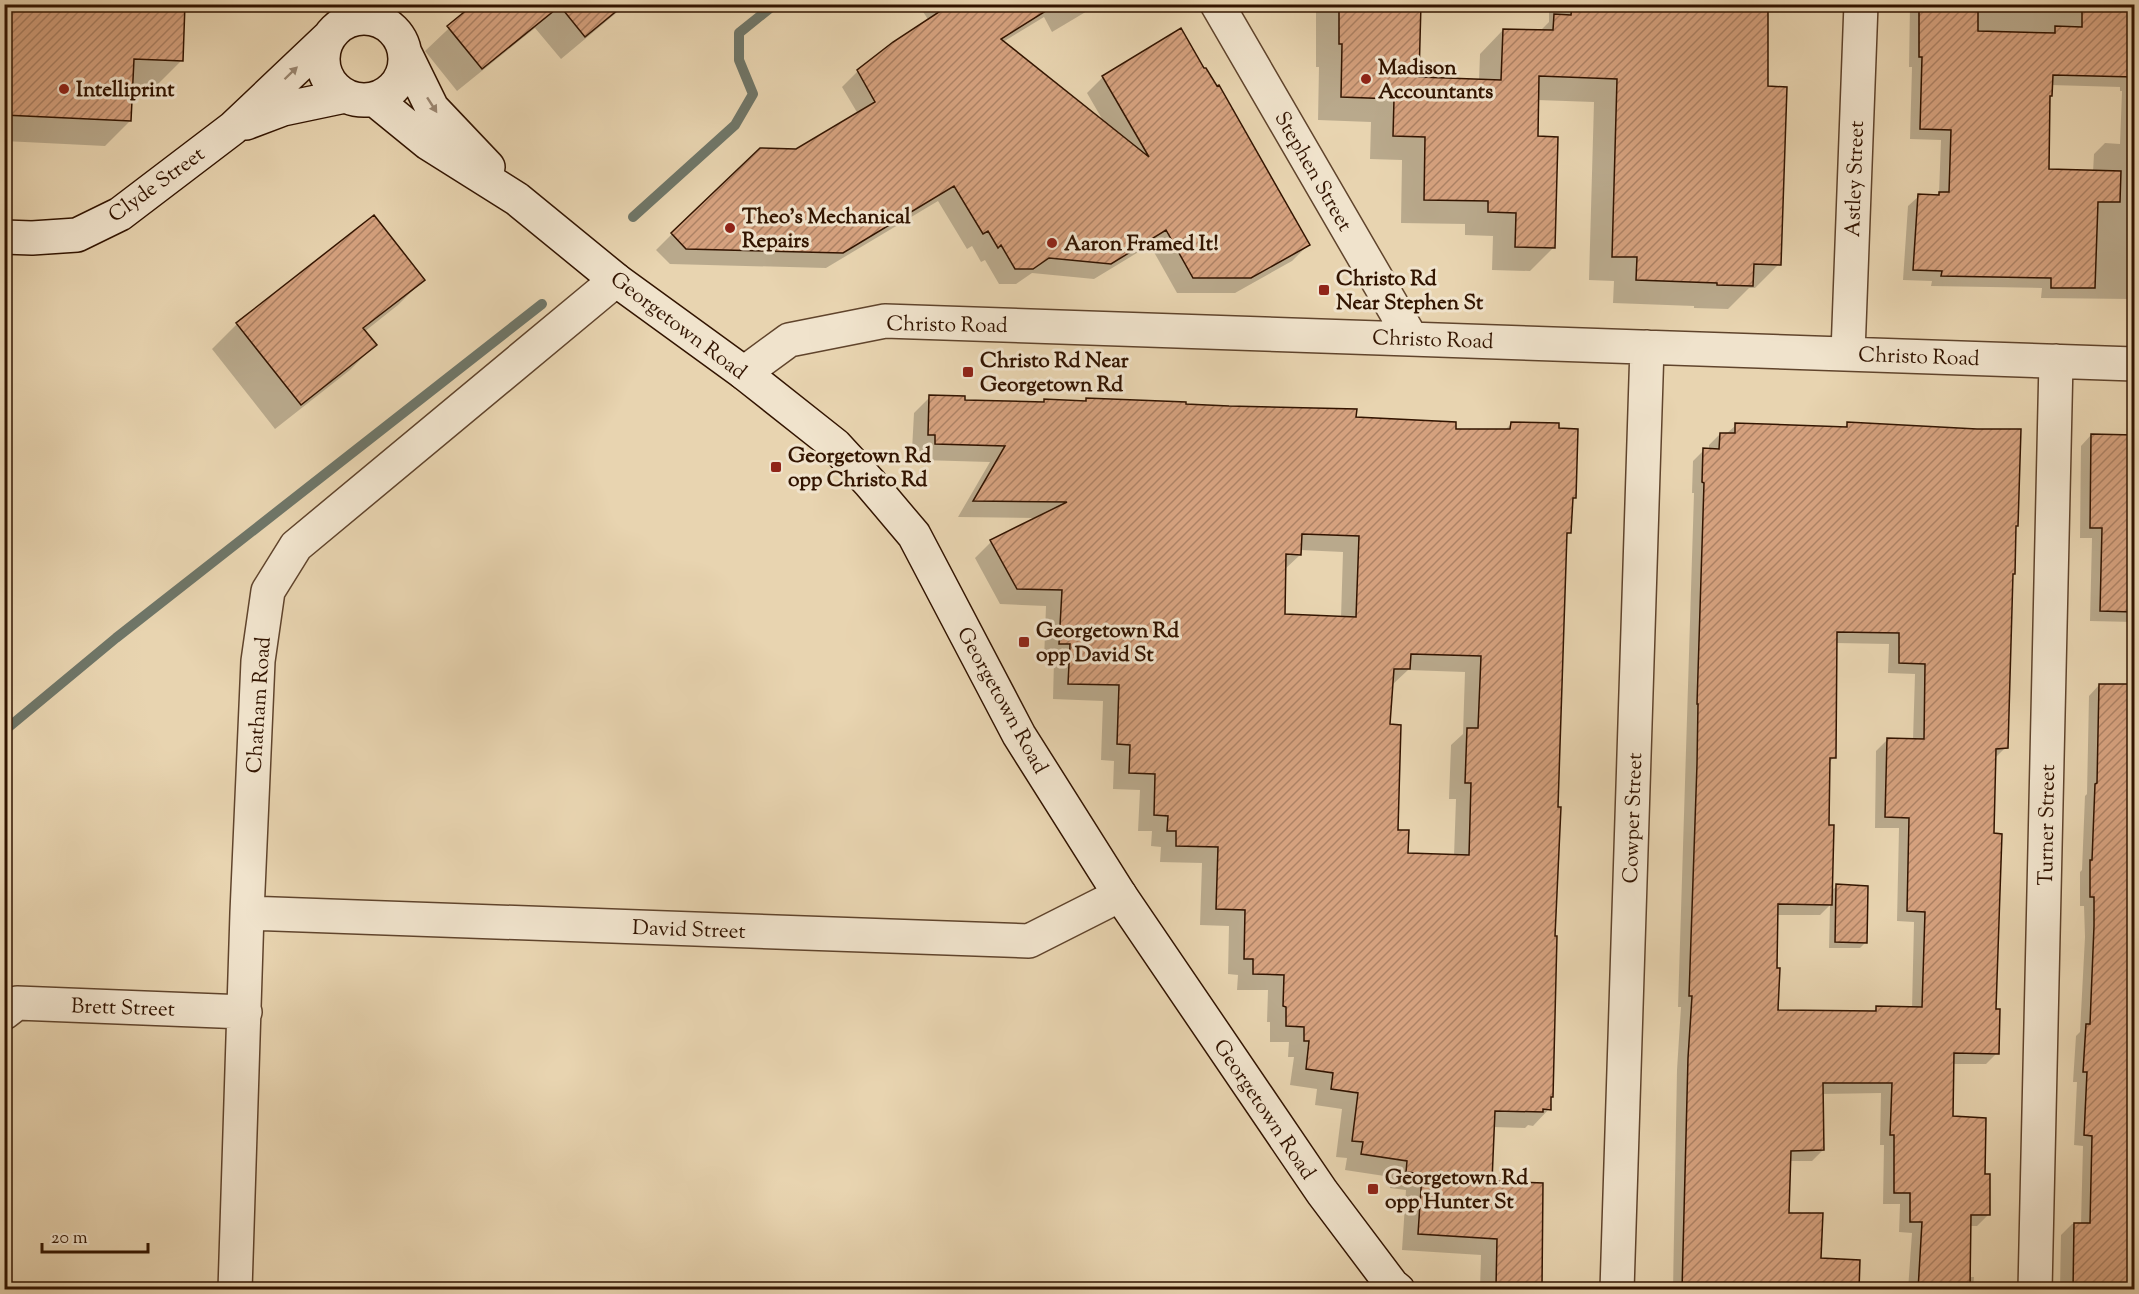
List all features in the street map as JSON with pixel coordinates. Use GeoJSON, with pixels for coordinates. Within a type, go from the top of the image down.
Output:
{"type":"FeatureCollection","features":[{"type":"Feature","properties":{"kind":"street","name":"Georgetown Road"},"geometry":{"type":"LineString","coordinates":[[383,4],[432,108],[517,199]]}},
{"type":"Feature","properties":{"kind":"street","name":"Stephen Street"},"geometry":{"type":"LineString","coordinates":[[1217,4],[1411,338]]}},
{"type":"Feature","properties":{"kind":"street","name":"Astley Street"},"geometry":{"type":"LineString","coordinates":[[1848,353],[1861,4]]}},
{"type":"Feature","properties":{"kind":"street"},"geometry":{"type":"LineString","coordinates":[[364,18],[383,22],[401,44],[403,73],[392,90],[360,98],[330,83],[323,55],[340,21],[364,18]]}},
{"type":"Feature","properties":{"kind":"street","name":"Clyde Street"},"geometry":{"type":"LineString","coordinates":[[4,237],[77,235],[120,214],[233,128],[340,21]]}},
{"type":"Feature","properties":{"kind":"street","name":"Georgetown Road"},"geometry":{"type":"LineString","coordinates":[[360,98],[517,199],[616,280],[744,373],[835,445],[915,535],[1019,735],[1120,895],[1389,1288]]}},
{"type":"Feature","properties":{"kind":"street","name":"Clyde Street"},"geometry":{"type":"LineString","coordinates":[[233,128],[283,109],[360,98]]}},
{"type":"Feature","properties":{"kind":"street","name":"Chatham Road"},"geometry":{"type":"LineString","coordinates":[[236,1290],[247,913],[258,661],[268,591],[296,546],[616,280]]}},
{"type":"Feature","properties":{"kind":"street","name":"Christo Road"},"geometry":{"type":"LineString","coordinates":[[744,373],[789,340],[885,321],[2134,364]]}},
{"type":"Feature","properties":{"kind":"street","name":"Cowper Street"},"geometry":{"type":"LineString","coordinates":[[1617,1290],[1647,347]]}},
{"type":"Feature","properties":{"kind":"street","name":"Turner Street"},"geometry":{"type":"LineString","coordinates":[[2035,1290],[2056,361]]}},
{"type":"Feature","properties":{"kind":"street","name":"David Street"},"geometry":{"type":"LineString","coordinates":[[247,913],[1029,941],[1120,895]]}},
{"type":"Feature","properties":{"kind":"street","name":"Brett Street"},"geometry":{"type":"LineString","coordinates":[[4,1013],[17,1003],[244,1012]]}},
{"type":"Feature","properties":{"kind":"building"},"geometry":{"type":"Polygon","coordinates":[[[4,4],[185,4],[183,61],[134,59],[131,121],[4,115],[4,4]]]}},
{"type":"Feature","properties":{"kind":"building"},"geometry":{"type":"Polygon","coordinates":[[[474,4],[625,4],[585,37],[560,6],[482,69],[447,26],[474,4]]]}},
{"type":"Feature","properties":{"kind":"building"},"geometry":{"type":"Polygon","coordinates":[[[951,4],[1057,4],[1001,39],[1149,157],[1102,76],[1181,28],[1204,68],[1217,86],[1219,85],[1310,245],[1251,278],[1193,278],[1166,230],[1111,264],[1049,258],[1033,269],[1015,269],[1001,245],[998,248],[988,231],[983,234],[954,186],[843,253],[686,249],[671,233],[760,148],[796,149],[875,102],[857,70],[893,42],[951,4]]]}},
{"type":"Feature","properties":{"kind":"building"},"geometry":{"type":"Polygon","coordinates":[[[1339,4],[1421,4],[1419,77],[1501,80],[1503,29],[1553,30],[1554,14],[1571,15],[1572,4],[1768,4],[1768,86],[1787,87],[1781,265],[1754,264],[1753,286],[1717,285],[1717,283],[1636,280],[1637,257],[1612,257],[1617,79],[1539,76],[1538,136],[1558,137],[1555,248],[1515,247],[1516,213],[1488,212],[1488,201],[1424,200],[1425,137],[1393,136],[1394,99],[1341,97],[1342,44],[1339,44],[1339,4]]]}},
{"type":"Feature","properties":{"kind":"building"},"geometry":{"type":"Polygon","coordinates":[[[1919,4],[1978,4],[1978,31],[2055,33],[2055,26],[2082,27],[2082,7],[2134,9],[2134,77],[2053,75],[2052,96],[2050,96],[2049,169],[2121,171],[2120,202],[2098,202],[2095,288],[2051,288],[2051,278],[1941,276],[1942,271],[1913,270],[1918,194],[1939,195],[1939,192],[1949,192],[1951,130],[1920,129],[1922,57],[1919,57],[1919,4]]]}},
{"type":"Feature","properties":{"kind":"building"},"geometry":{"type":"Polygon","coordinates":[[[374,215],[425,280],[363,328],[377,345],[301,405],[236,323],[374,215]]]}},
{"type":"Feature","properties":{"kind":"building"},"geometry":{"type":"Polygon","coordinates":[[[929,395],[965,396],[965,400],[1044,402],[1044,399],[1086,401],[1086,398],[1229,406],[1357,409],[1356,417],[1456,422],[1456,429],[1510,429],[1511,422],[1559,423],[1559,428],[1578,429],[1576,498],[1573,498],[1571,533],[1567,533],[1558,807],[1561,807],[1555,936],[1557,936],[1553,1097],[1551,1097],[1551,1110],[1543,1109],[1543,1112],[1495,1111],[1492,1181],[1543,1183],[1542,1287],[1496,1286],[1497,1239],[1418,1234],[1422,1174],[1406,1172],[1407,1161],[1361,1154],[1363,1142],[1352,1141],[1358,1093],[1331,1089],[1333,1073],[1306,1069],[1309,1041],[1304,1041],[1304,1027],[1286,1026],[1286,1007],[1283,1006],[1284,975],[1253,974],[1253,959],[1244,959],[1245,910],[1216,909],[1218,847],[1176,846],[1176,831],[1167,831],[1168,816],[1154,815],[1155,774],[1129,773],[1130,745],[1117,744],[1119,685],[1068,684],[1070,644],[1059,644],[1062,590],[1017,589],[990,540],[1067,502],[973,501],[1005,446],[935,444],[935,435],[928,435],[929,395]],[[1302,534],[1301,555],[1286,554],[1285,614],[1356,617],[1359,536],[1302,534]],[[1411,654],[1410,669],[1394,669],[1390,724],[1401,725],[1398,830],[1409,830],[1408,853],[1469,855],[1471,783],[1465,783],[1467,728],[1478,728],[1481,656],[1411,654]]]}},
{"type":"Feature","properties":{"kind":"building"},"geometry":{"type":"Polygon","coordinates":[[[1847,422],[2021,429],[2018,526],[2016,526],[2015,574],[2013,574],[2008,748],[1996,749],[1994,833],[2002,834],[1996,1009],[2000,1009],[1999,1054],[1954,1053],[1953,1116],[1986,1118],[1985,1174],[1990,1174],[1990,1215],[1971,1215],[1970,1290],[1918,1290],[1922,1222],[1910,1222],[1910,1193],[1894,1193],[1894,1135],[1890,1135],[1892,1083],[1823,1083],[1824,1150],[1791,1151],[1789,1213],[1823,1213],[1821,1258],[1860,1260],[1859,1290],[1682,1290],[1688,1058],[1692,996],[1689,996],[1697,764],[1703,448],[1719,449],[1720,433],[1735,433],[1735,423],[1847,427],[1847,422]],[[1837,632],[1836,758],[1830,758],[1829,825],[1834,825],[1832,905],[1778,904],[1777,968],[1780,968],[1778,1010],[1876,1011],[1876,1006],[1922,1007],[1925,912],[1907,911],[1909,818],[1885,817],[1887,738],[1924,739],[1925,664],[1899,663],[1899,633],[1837,632]]]}},
{"type":"Feature","properties":{"kind":"building"},"geometry":{"type":"Polygon","coordinates":[[[2091,434],[2134,435],[2133,612],[2100,611],[2102,528],[2090,528],[2091,434]]]}},
{"type":"Feature","properties":{"kind":"building"},"geometry":{"type":"Polygon","coordinates":[[[2099,684],[2134,684],[2134,1290],[2073,1290],[2074,1223],[2090,1223],[2092,1136],[2084,1135],[2087,1072],[2083,1072],[2086,1024],[2090,1024],[2094,897],[2090,897],[2090,860],[2092,860],[2095,784],[2097,783],[2099,684]]]}},
{"type":"Feature","properties":{"kind":"building"},"geometry":{"type":"Polygon","coordinates":[[[1836,884],[1868,886],[1867,943],[1835,942],[1836,884]]]}},
{"type":"Feature","properties":{"kind":"waterway"},"geometry":{"type":"LineString","coordinates":[[633,217],[735,125],[753,94],[739,60],[739,33],[775,4]]}},
{"type":"Feature","properties":{"kind":"waterway"},"geometry":{"type":"LineString","coordinates":[[4,731],[116,638],[542,304]]}},
{"type":"Feature","properties":{"kind":"place","name":"Madison Accountants"},"geometry":{"type":"Point","coordinates":[1366,79]}},
{"type":"Feature","properties":{"kind":"place","name":"Intelliprint"},"geometry":{"type":"Point","coordinates":[64,89]}},
{"type":"Feature","properties":{"kind":"place","name":"Theo’s Mechanical Repairs"},"geometry":{"type":"Point","coordinates":[730,228]}},
{"type":"Feature","properties":{"kind":"place","name":"Aaron Framed It!"},"geometry":{"type":"Point","coordinates":[1052,243]}},
{"type":"Feature","properties":{"kind":"place","name":"Christo Rd Near Stephen St"},"geometry":{"type":"Point","coordinates":[1324,290]}},
{"type":"Feature","properties":{"kind":"place","name":"Christo Rd Near Georgetown Rd"},"geometry":{"type":"Point","coordinates":[968,372]}},
{"type":"Feature","properties":{"kind":"place","name":"Georgetown Rd opp Christo Rd"},"geometry":{"type":"Point","coordinates":[776,467]}},
{"type":"Feature","properties":{"kind":"place","name":"Georgetown Rd opp David St"},"geometry":{"type":"Point","coordinates":[1024,642]}},
{"type":"Feature","properties":{"kind":"place","name":"Georgetown Rd opp Hunter St"},"geometry":{"type":"Point","coordinates":[1373,1189]}}]}
